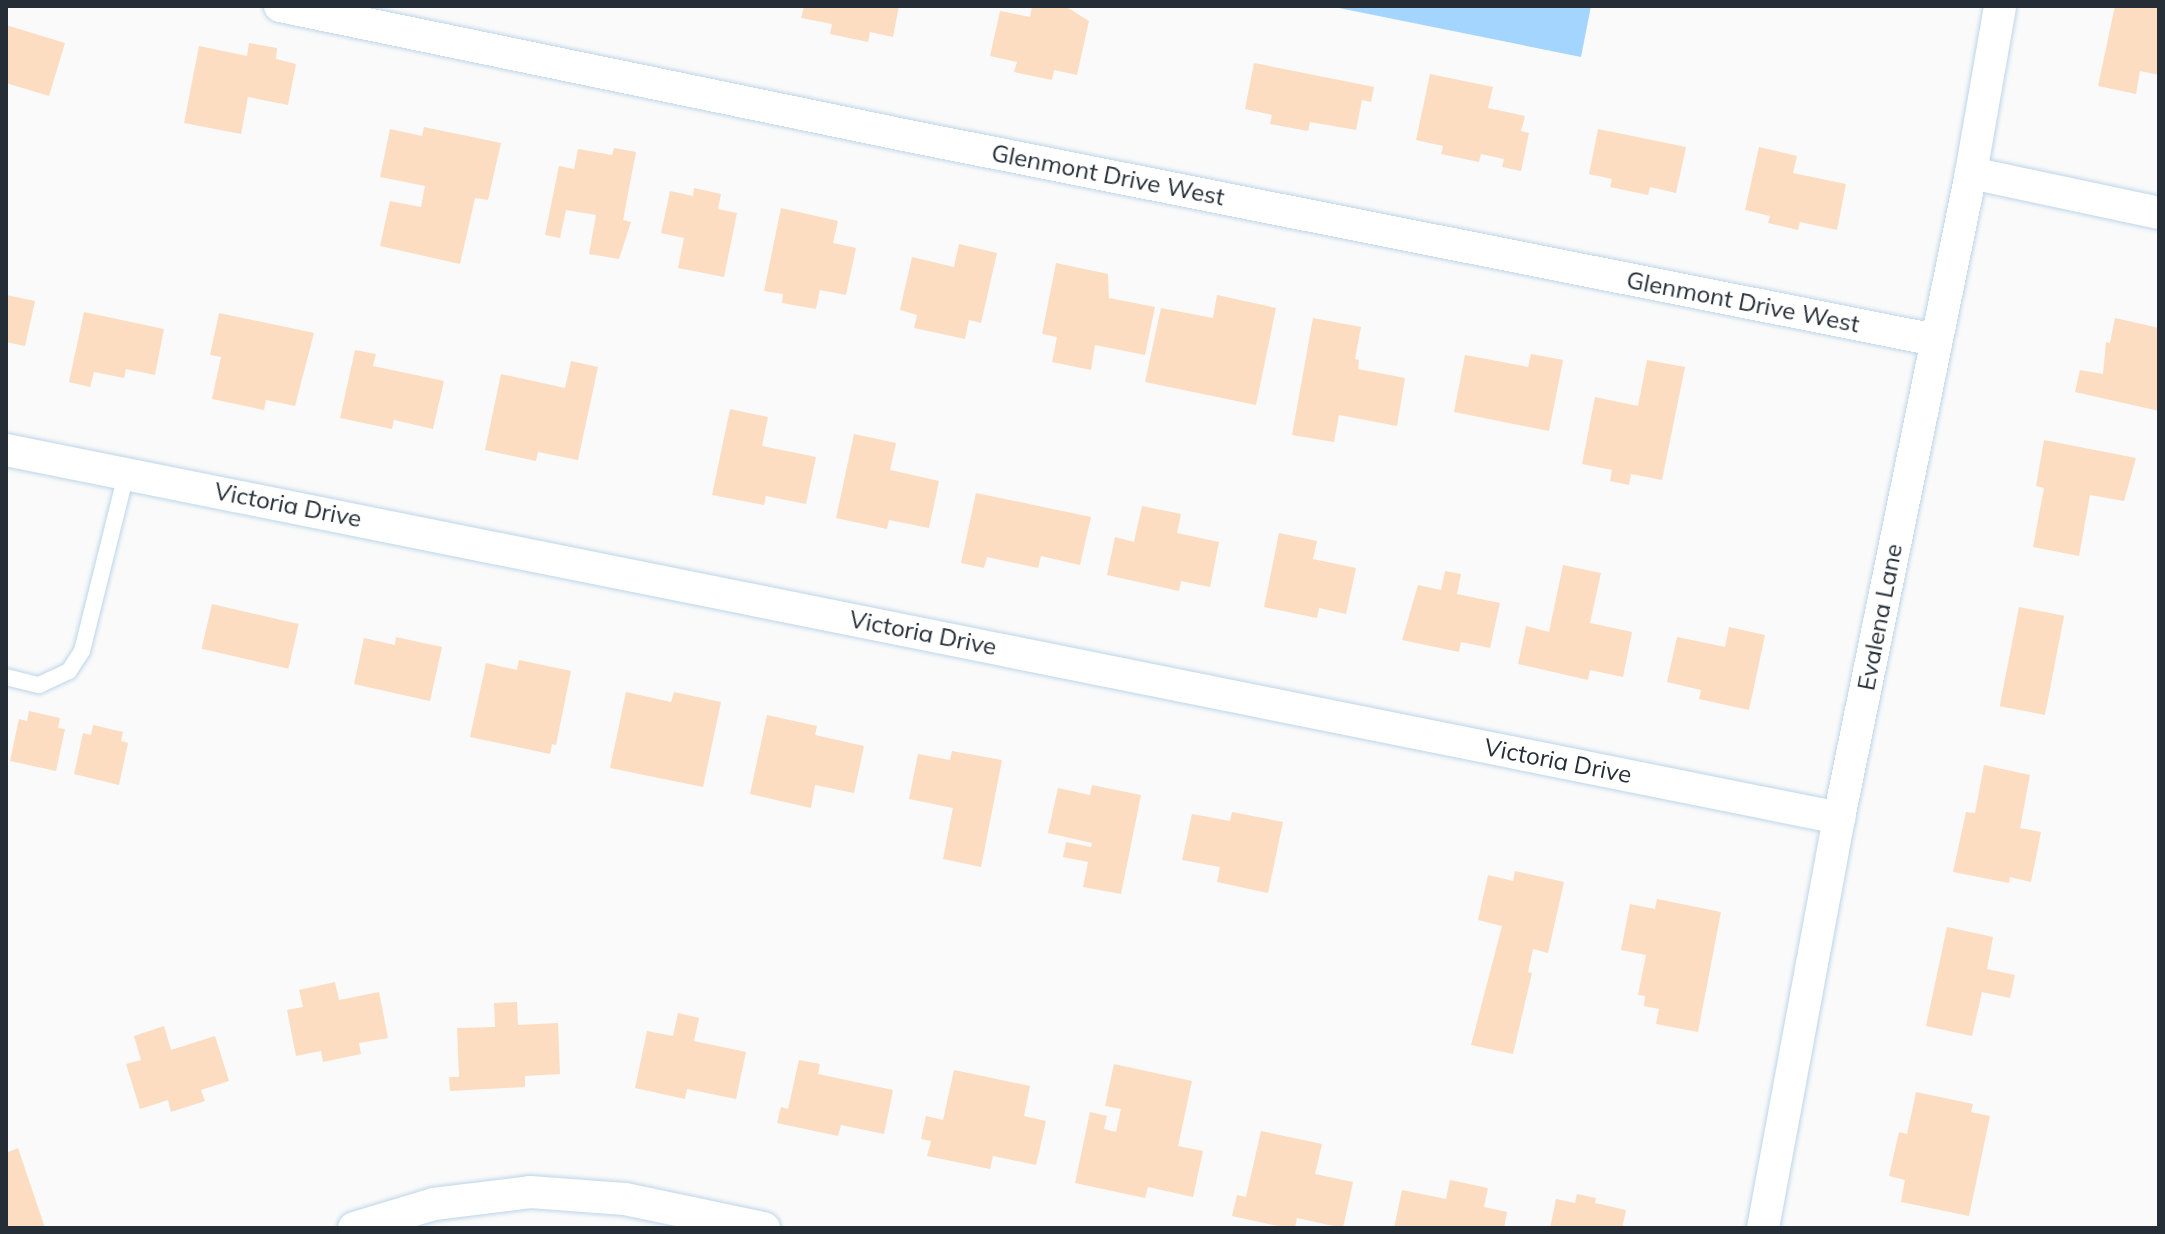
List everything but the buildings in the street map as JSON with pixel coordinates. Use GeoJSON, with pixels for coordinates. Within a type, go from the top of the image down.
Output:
{"type":"FeatureCollection","features":[{"type":"Feature","properties":{"kind":"street","name":"Glenmont Drive West"},"geometry":{"type":"LineString","coordinates":[[280,6],[904,135],[1936,340]]}},
{"type":"Feature","properties":{"kind":"street","name":"Evalena Lane"},"geometry":{"type":"LineString","coordinates":[[1763,1228],[1839,818],[1971,173],[2000,6]]}},
{"type":"Feature","properties":{"kind":"street"},"geometry":{"type":"LineString","coordinates":[[1971,173],[2159,213]]}},
{"type":"Feature","properties":{"kind":"street","name":"Victoria Drive"},"geometry":{"type":"LineString","coordinates":[[6,450],[1839,818]]}},
{"type":"Feature","properties":{"kind":"street"},"geometry":{"type":"LineString","coordinates":[[354,1228],[434,1204],[530,1192],[625,1199],[764,1228]]}},
{"type":"Feature","properties":{"kind":"lane"},"geometry":{"type":"LineString","coordinates":[[6,677],[39,685],[69,671],[82,651],[126,474]]}},
{"type":"Feature","properties":{"kind":"shaded area"},"geometry":{"type":"Polygon","coordinates":[[[1329,6],[1591,6],[1581,57],[1329,6]]]}}]}
